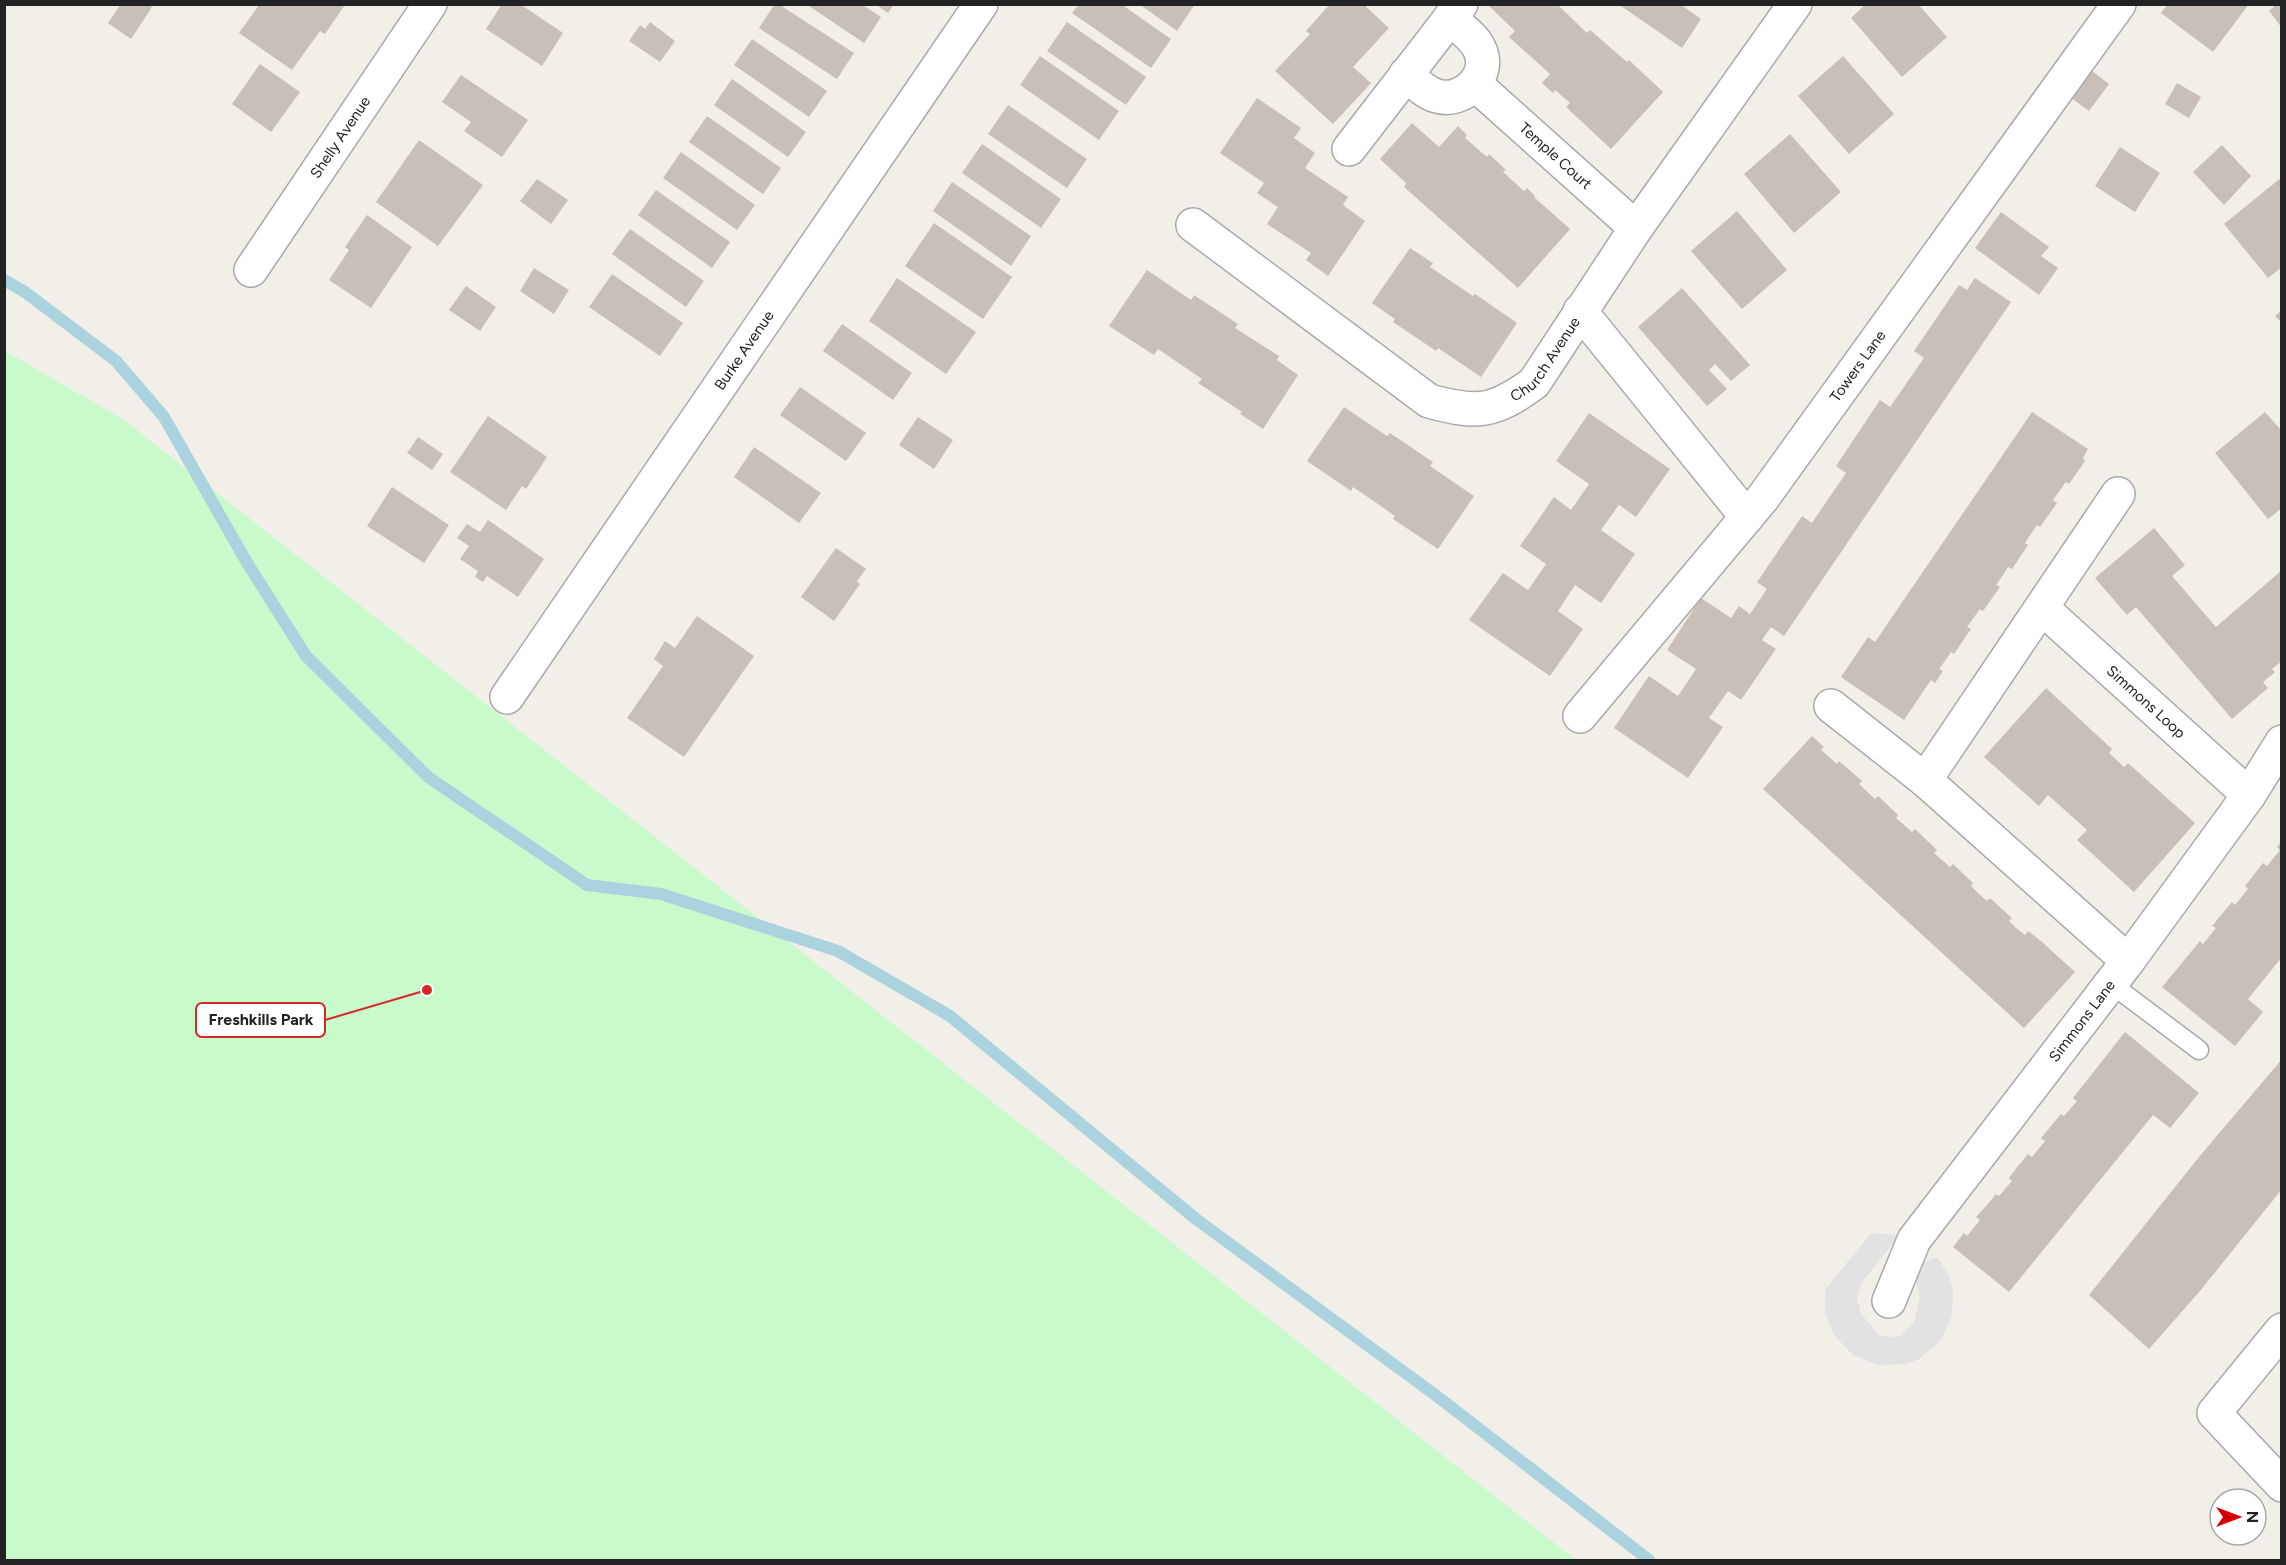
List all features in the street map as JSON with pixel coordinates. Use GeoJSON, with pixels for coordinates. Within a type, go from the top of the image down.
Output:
{"type":"FeatureCollection","features":[{"type":"Feature","properties":{"kind":"street","name":"Shelly Avenue"},"geometry":{"type":"LineString","coordinates":[[251,270],[430,4]]}},
{"type":"Feature","properties":{"kind":"street","name":"Burke Avenue"},"geometry":{"type":"LineString","coordinates":[[507,697],[981,4]]}},
{"type":"Feature","properties":{"kind":"street","name":"Church Avenue"},"geometry":{"type":"LineString","coordinates":[[1193,225],[1429,401],[1456,408],[1487,409],[1510,401],[1534,383],[1636,228],[1795,4]]}},
{"type":"Feature","properties":{"kind":"street","name":"Towers Lane"},"geometry":{"type":"LineString","coordinates":[[1580,716],[1762,500],[2119,4]]}},
{"type":"Feature","properties":{"kind":"street"},"geometry":{"type":"LineString","coordinates":[[1350,149],[1407,74],[1455,11],[1480,49],[1482,68],[1475,84],[1460,95],[1448,98],[1426,91],[1407,74]]}},
{"type":"Feature","properties":{"kind":"street","name":"Temple Court"},"geometry":{"type":"LineString","coordinates":[[1475,84],[1636,228]]}},
{"type":"Feature","properties":{"kind":"street"},"geometry":{"type":"LineString","coordinates":[[1580,312],[1747,517]]}},
{"type":"Feature","properties":{"kind":"street"},"geometry":{"type":"LineString","coordinates":[[1925,780],[2118,494]]}},
{"type":"Feature","properties":{"kind":"street","name":"Simmons Loop"},"geometry":{"type":"LineString","coordinates":[[2042,608],[2249,795]]}},
{"type":"Feature","properties":{"kind":"street"},"geometry":{"type":"LineString","coordinates":[[1831,706],[1925,780],[2119,972]]}},
{"type":"Feature","properties":{"kind":"street","name":"Simmons Lane"},"geometry":{"type":"LineString","coordinates":[[1889,1301],[1914,1240],[2119,972],[2249,795],[2282,742]]}},
{"type":"Feature","properties":{"kind":"street"},"geometry":{"type":"LineString","coordinates":[[2282,1330],[2214,1413],[2282,1485]]}},
{"type":"Feature","properties":{"kind":"lane"},"geometry":{"type":"LineString","coordinates":[[2119,972],[2199,1050]]}},
{"type":"Feature","properties":{"kind":"green space"},"geometry":{"type":"Polygon","coordinates":[[[5,351],[124,420],[1576,1560],[5,1560],[5,351]]]}},
{"type":"Feature","properties":{"kind":"shaded area"},"geometry":{"type":"Polygon","coordinates":[[[1871,1233],[1900,1235],[1861,1283],[1857,1298],[1861,1314],[1879,1335],[1900,1336],[1914,1322],[1920,1297],[1912,1267],[1937,1257],[1949,1276],[1953,1289],[1952,1316],[1940,1341],[1919,1359],[1906,1364],[1878,1365],[1853,1355],[1834,1335],[1825,1313],[1825,1290],[1871,1233]]]}},
{"type":"Feature","properties":{"kind":"building"},"geometry":{"type":"Polygon","coordinates":[[[121,4],[148,4],[152,7],[131,39],[108,23],[121,4]]]}},
{"type":"Feature","properties":{"kind":"building"},"geometry":{"type":"Polygon","coordinates":[[[502,4],[520,4],[563,33],[542,66],[486,29],[502,4]]]}},
{"type":"Feature","properties":{"kind":"building"},"geometry":{"type":"Polygon","coordinates":[[[806,4],[861,4],[881,17],[864,43],[806,4]]]}},
{"type":"Feature","properties":{"kind":"building"},"geometry":{"type":"Polygon","coordinates":[[[875,4],[894,4],[888,13],[875,4]]]}},
{"type":"Feature","properties":{"kind":"building"},"geometry":{"type":"Polygon","coordinates":[[[1079,4],[1121,4],[1171,39],[1151,68],[1072,13],[1079,4]]]}},
{"type":"Feature","properties":{"kind":"building"},"geometry":{"type":"Polygon","coordinates":[[[1139,4],[1195,4],[1177,31],[1139,4]]]}},
{"type":"Feature","properties":{"kind":"building"},"geometry":{"type":"Polygon","coordinates":[[[1330,4],[1363,4],[1389,28],[1353,67],[1371,83],[1333,124],[1275,71],[1310,34],[1306,31],[1330,4]]]}},
{"type":"Feature","properties":{"kind":"building"},"geometry":{"type":"Polygon","coordinates":[[[1487,4],[1557,4],[1587,33],[1590,30],[1627,62],[1629,60],[1663,92],[1611,149],[1566,107],[1570,103],[1555,90],[1553,93],[1542,83],[1550,74],[1509,37],[1515,31],[1487,4]]]}},
{"type":"Feature","properties":{"kind":"building"},"geometry":{"type":"Polygon","coordinates":[[[1618,4],[1680,4],[1701,19],[1682,48],[1618,4]]]}},
{"type":"Feature","properties":{"kind":"building"},"geometry":{"type":"Polygon","coordinates":[[[1866,4],[1918,4],[1947,37],[1902,77],[1851,18],[1866,4]]]}},
{"type":"Feature","properties":{"kind":"building"},"geometry":{"type":"Polygon","coordinates":[[[2168,4],[2249,4],[2213,52],[2161,13],[2168,4]]]}},
{"type":"Feature","properties":{"kind":"building"},"geometry":{"type":"Polygon","coordinates":[[[2277,4],[2282,4],[2282,28],[2269,11],[2277,4]]]}},
{"type":"Feature","properties":{"kind":"building"},"geometry":{"type":"Polygon","coordinates":[[[259,5],[345,5],[325,34],[320,31],[292,70],[239,33],[259,5]]]}},
{"type":"Feature","properties":{"kind":"building"},"geometry":{"type":"Polygon","coordinates":[[[774,5],[780,5],[854,53],[837,79],[759,28],[774,5]]]}},
{"type":"Feature","properties":{"kind":"building"},"geometry":{"type":"Polygon","coordinates":[[[650,22],[675,41],[660,62],[629,41],[640,25],[645,29],[650,22]]]}},
{"type":"Feature","properties":{"kind":"building"},"geometry":{"type":"Polygon","coordinates":[[[1067,22],[1146,77],[1126,105],[1047,51],[1067,22]]]}},
{"type":"Feature","properties":{"kind":"building"},"geometry":{"type":"Polygon","coordinates":[[[752,39],[827,91],[809,117],[734,65],[752,39]]]}},
{"type":"Feature","properties":{"kind":"building"},"geometry":{"type":"Polygon","coordinates":[[[1040,56],[1119,111],[1099,140],[1020,85],[1040,56]]]}},
{"type":"Feature","properties":{"kind":"building"},"geometry":{"type":"Polygon","coordinates":[[[1843,56],[1894,114],[1849,154],[1798,96],[1843,56]]]}},
{"type":"Feature","properties":{"kind":"building"},"geometry":{"type":"Polygon","coordinates":[[[260,64],[300,92],[271,132],[232,104],[260,64]]]}},
{"type":"Feature","properties":{"kind":"building"},"geometry":{"type":"Polygon","coordinates":[[[2087,67],[2109,84],[2089,111],[2067,95],[2087,67]]]}},
{"type":"Feature","properties":{"kind":"building"},"geometry":{"type":"Polygon","coordinates":[[[461,75],[528,120],[502,157],[464,131],[471,122],[442,102],[461,75]]]}},
{"type":"Feature","properties":{"kind":"building"},"geometry":{"type":"Polygon","coordinates":[[[732,79],[806,132],[788,157],[714,105],[732,79]]]}},
{"type":"Feature","properties":{"kind":"building"},"geometry":{"type":"Polygon","coordinates":[[[2177,83],[2201,97],[2189,118],[2165,104],[2177,83]]]}},
{"type":"Feature","properties":{"kind":"building"},"geometry":{"type":"Polygon","coordinates":[[[1257,98],[1301,128],[1294,138],[1315,153],[1305,168],[1348,197],[1343,205],[1365,221],[1328,276],[1306,260],[1311,253],[1267,224],[1278,207],[1257,193],[1264,183],[1220,153],[1257,98]]]}},
{"type":"Feature","properties":{"kind":"building"},"geometry":{"type":"Polygon","coordinates":[[[1008,105],[1087,159],[1067,188],[988,134],[1008,105]]]}},
{"type":"Feature","properties":{"kind":"building"},"geometry":{"type":"Polygon","coordinates":[[[707,116],[781,168],[763,194],[689,142],[707,116]]]}},
{"type":"Feature","properties":{"kind":"building"},"geometry":{"type":"Polygon","coordinates":[[[1412,123],[1439,147],[1458,126],[1467,135],[1465,138],[1487,157],[1489,154],[1506,170],[1503,172],[1524,191],[1527,188],[1570,229],[1518,288],[1404,187],[1406,183],[1380,159],[1412,123]]]}},
{"type":"Feature","properties":{"kind":"building"},"geometry":{"type":"Polygon","coordinates":[[[1790,134],[1841,192],[1794,233],[1744,174],[1790,134]]]}},
{"type":"Feature","properties":{"kind":"building"},"geometry":{"type":"Polygon","coordinates":[[[419,140],[483,185],[438,246],[376,202],[419,140]]]}},
{"type":"Feature","properties":{"kind":"building"},"geometry":{"type":"Polygon","coordinates":[[[982,144],[1061,199],[1041,228],[962,173],[982,144]]]}},
{"type":"Feature","properties":{"kind":"building"},"geometry":{"type":"Polygon","coordinates":[[[2222,145],[2251,176],[2224,205],[2193,172],[2222,145]]]}},
{"type":"Feature","properties":{"kind":"building"},"geometry":{"type":"Polygon","coordinates":[[[2120,147],[2160,173],[2135,212],[2095,186],[2120,147]]]}},
{"type":"Feature","properties":{"kind":"building"},"geometry":{"type":"Polygon","coordinates":[[[681,152],[755,205],[737,230],[663,178],[681,152]]]}},
{"type":"Feature","properties":{"kind":"building"},"geometry":{"type":"Polygon","coordinates":[[[2282,177],[2282,267],[2268,278],[2224,224],[2282,177]]]}},
{"type":"Feature","properties":{"kind":"building"},"geometry":{"type":"Polygon","coordinates":[[[537,179],[568,200],[551,224],[520,201],[537,179]]]}},
{"type":"Feature","properties":{"kind":"building"},"geometry":{"type":"Polygon","coordinates":[[[952,182],[1031,236],[1011,266],[933,211],[952,182]]]}},
{"type":"Feature","properties":{"kind":"building"},"geometry":{"type":"Polygon","coordinates":[[[656,190],[730,242],[712,268],[638,215],[656,190]]]}},
{"type":"Feature","properties":{"kind":"building"},"geometry":{"type":"Polygon","coordinates":[[[1737,211],[1787,270],[1742,309],[1691,251],[1737,211]]]}},
{"type":"Feature","properties":{"kind":"building"},"geometry":{"type":"Polygon","coordinates":[[[2001,212],[2049,247],[2041,256],[2058,268],[2039,295],[1975,248],[2001,212]]]}},
{"type":"Feature","properties":{"kind":"building"},"geometry":{"type":"Polygon","coordinates":[[[367,215],[412,247],[371,308],[329,280],[349,250],[345,247],[367,215]]]}},
{"type":"Feature","properties":{"kind":"building"},"geometry":{"type":"Polygon","coordinates":[[[934,223],[1012,277],[983,319],[905,266],[934,223]]]}},
{"type":"Feature","properties":{"kind":"building"},"geometry":{"type":"Polygon","coordinates":[[[630,229],[704,281],[686,307],[612,254],[630,229]]]}},
{"type":"Feature","properties":{"kind":"building"},"geometry":{"type":"Polygon","coordinates":[[[1410,248],[1433,263],[1430,267],[1517,323],[1481,377],[1438,348],[1436,351],[1393,322],[1395,319],[1372,303],[1410,248]]]}},
{"type":"Feature","properties":{"kind":"building"},"geometry":{"type":"Polygon","coordinates":[[[534,268],[569,290],[554,314],[520,291],[534,268]]]}},
{"type":"Feature","properties":{"kind":"building"},"geometry":{"type":"Polygon","coordinates":[[[1147,270],[1191,300],[1194,295],[1238,324],[1235,328],[1279,356],[1277,360],[1298,375],[1263,429],[1198,383],[1202,379],[1158,349],[1154,355],[1109,326],[1147,270]]]}},
{"type":"Feature","properties":{"kind":"building"},"geometry":{"type":"Polygon","coordinates":[[[612,274],[683,323],[660,356],[589,307],[612,274]]]}},
{"type":"Feature","properties":{"kind":"building"},"geometry":{"type":"Polygon","coordinates":[[[897,278],[976,332],[946,374],[869,321],[897,278]]]}},
{"type":"Feature","properties":{"kind":"building"},"geometry":{"type":"Polygon","coordinates":[[[1975,278],[2011,302],[1784,636],[1771,627],[1762,640],[1776,649],[1741,700],[1728,691],[1709,718],[1723,727],[1688,778],[1614,728],[1649,676],[1678,696],[1696,669],[1667,650],[1701,598],[1731,618],[1739,606],[1750,614],[1767,589],[1757,582],[1802,516],[1812,523],[1846,473],[1836,466],[1880,400],[1890,407],[1924,358],[1914,351],[1959,285],[1967,290],[1975,278]]]}},
{"type":"Feature","properties":{"kind":"building"},"geometry":{"type":"Polygon","coordinates":[[[466,286],[496,307],[480,331],[449,310],[466,286]]]}},
{"type":"Feature","properties":{"kind":"building"},"geometry":{"type":"Polygon","coordinates":[[[1682,288],[1750,365],[1731,381],[1715,364],[1709,370],[1727,389],[1707,406],[1638,327],[1682,288]]]}},
{"type":"Feature","properties":{"kind":"building"},"geometry":{"type":"Polygon","coordinates":[[[2282,310],[2282,323],[2275,316],[2282,310]]]}},
{"type":"Feature","properties":{"kind":"building"},"geometry":{"type":"Polygon","coordinates":[[[842,324],[912,373],[893,400],[823,351],[842,324]]]}},
{"type":"Feature","properties":{"kind":"building"},"geometry":{"type":"Polygon","coordinates":[[[800,387],[866,433],[846,461],[780,415],[800,387]]]}},
{"type":"Feature","properties":{"kind":"building"},"geometry":{"type":"Polygon","coordinates":[[[1344,407],[1387,436],[1390,433],[1433,462],[1430,466],[1474,496],[1438,549],[1393,519],[1395,516],[1353,487],[1351,491],[1307,461],[1344,407]]]}},
{"type":"Feature","properties":{"kind":"building"},"geometry":{"type":"Polygon","coordinates":[[[2032,412],[2088,449],[2083,458],[2085,461],[2069,484],[2066,482],[2053,500],[2057,503],[2040,527],[2037,525],[2025,543],[2028,545],[2012,569],[2008,567],[1996,585],[2000,587],[1983,611],[1980,609],[1967,627],[1971,629],[1954,654],[1951,652],[1939,669],[1943,671],[1935,683],[1931,680],[1904,720],[1841,677],[1868,637],[1875,642],[2032,412]]]}},
{"type":"Feature","properties":{"kind":"building"},"geometry":{"type":"Polygon","coordinates":[[[2265,412],[2282,431],[2282,508],[2268,519],[2215,453],[2265,412]]]}},
{"type":"Feature","properties":{"kind":"building"},"geometry":{"type":"Polygon","coordinates":[[[1589,413],[1670,469],[1636,517],[1619,505],[1601,530],[1635,554],[1601,603],[1575,585],[1558,611],[1583,629],[1550,676],[1469,620],[1503,573],[1528,590],[1546,564],[1520,546],[1554,497],[1571,510],[1589,484],[1556,461],[1589,413]]]}},
{"type":"Feature","properties":{"kind":"building"},"geometry":{"type":"Polygon","coordinates":[[[488,416],[547,457],[526,489],[522,486],[506,510],[450,472],[488,416]]]}},
{"type":"Feature","properties":{"kind":"building"},"geometry":{"type":"Polygon","coordinates":[[[918,417],[953,440],[934,469],[899,445],[918,417]]]}},
{"type":"Feature","properties":{"kind":"building"},"geometry":{"type":"Polygon","coordinates":[[[418,437],[443,454],[432,470],[407,453],[418,437]]]}},
{"type":"Feature","properties":{"kind":"building"},"geometry":{"type":"Polygon","coordinates":[[[754,447],[821,493],[799,523],[734,477],[754,447]]]}},
{"type":"Feature","properties":{"kind":"building"},"geometry":{"type":"Polygon","coordinates":[[[392,487],[449,525],[424,563],[367,526],[392,487]]]}},
{"type":"Feature","properties":{"kind":"building"},"geometry":{"type":"Polygon","coordinates":[[[488,520],[544,559],[518,597],[487,576],[483,582],[475,577],[478,571],[460,559],[469,546],[457,538],[467,524],[480,532],[488,520]]]}},
{"type":"Feature","properties":{"kind":"building"},"geometry":{"type":"Polygon","coordinates":[[[2154,528],[2185,565],[2172,576],[2216,627],[2282,570],[2282,661],[2272,669],[2275,672],[2263,682],[2268,688],[2232,719],[2136,607],[2127,615],[2095,578],[2154,528]]]}},
{"type":"Feature","properties":{"kind":"building"},"geometry":{"type":"Polygon","coordinates":[[[836,548],[866,569],[857,581],[860,584],[834,621],[801,597],[836,548]]]}},
{"type":"Feature","properties":{"kind":"building"},"geometry":{"type":"Polygon","coordinates":[[[697,616],[754,656],[684,757],[627,718],[663,666],[654,659],[665,641],[675,648],[697,616]]]}},
{"type":"Feature","properties":{"kind":"building"},"geometry":{"type":"Polygon","coordinates":[[[2046,688],[2112,749],[2109,753],[2124,767],[2128,763],[2195,823],[2134,892],[2077,840],[2087,830],[2067,812],[2048,795],[2039,806],[1984,757],[2046,688]]]}},
{"type":"Feature","properties":{"kind":"building"},"geometry":{"type":"Polygon","coordinates":[[[1812,736],[1824,747],[1821,750],[1837,764],[1839,761],[1862,781],[1859,784],[1875,799],[1878,796],[1898,815],[1896,818],[1912,832],[1915,829],[1937,850],[1934,853],[1950,867],[1953,864],[1973,883],[1971,886],[1979,894],[1987,901],[1990,898],[2012,918],[2009,921],[2016,928],[2025,935],[2028,931],[2075,972],[2024,1028],[1763,789],[1812,736]]]}},
{"type":"Feature","properties":{"kind":"building"},"geometry":{"type":"Polygon","coordinates":[[[2282,841],[2282,957],[2248,999],[2263,1012],[2235,1046],[2162,987],[2200,941],[2203,944],[2216,928],[2212,926],[2232,902],[2235,905],[2248,889],[2245,886],[2263,863],[2267,866],[2280,850],[2277,847],[2282,841]]]}},
{"type":"Feature","properties":{"kind":"building"},"geometry":{"type":"Polygon","coordinates":[[[2125,1032],[2199,1093],[2170,1128],[2153,1115],[2009,1292],[1953,1247],[1964,1233],[1967,1236],[1980,1220],[1976,1217],[1996,1194],[1999,1196],[2012,1181],[2009,1178],[2028,1154],[2032,1157],[2045,1141],[2041,1138],[2061,1114],[2064,1116],[2077,1101],[2073,1098],[2125,1032]]]}},
{"type":"Feature","properties":{"kind":"building"},"geometry":{"type":"Polygon","coordinates":[[[2282,1059],[2282,1189],[2200,1291],[2149,1349],[2089,1295],[2199,1157],[2282,1059]]]}},
{"type":"Feature","properties":{"kind":"waterway"},"geometry":{"type":"LineString","coordinates":[[4,280],[25,292],[116,361],[164,417],[246,561],[306,656],[428,777],[587,885],[661,894],[838,951],[950,1016],[1196,1219],[1438,1397],[1649,1560]]}},
{"type":"Feature","properties":{"kind":"place","name":"Freshkills Park"},"geometry":{"type":"Point","coordinates":[427,990]}}]}
